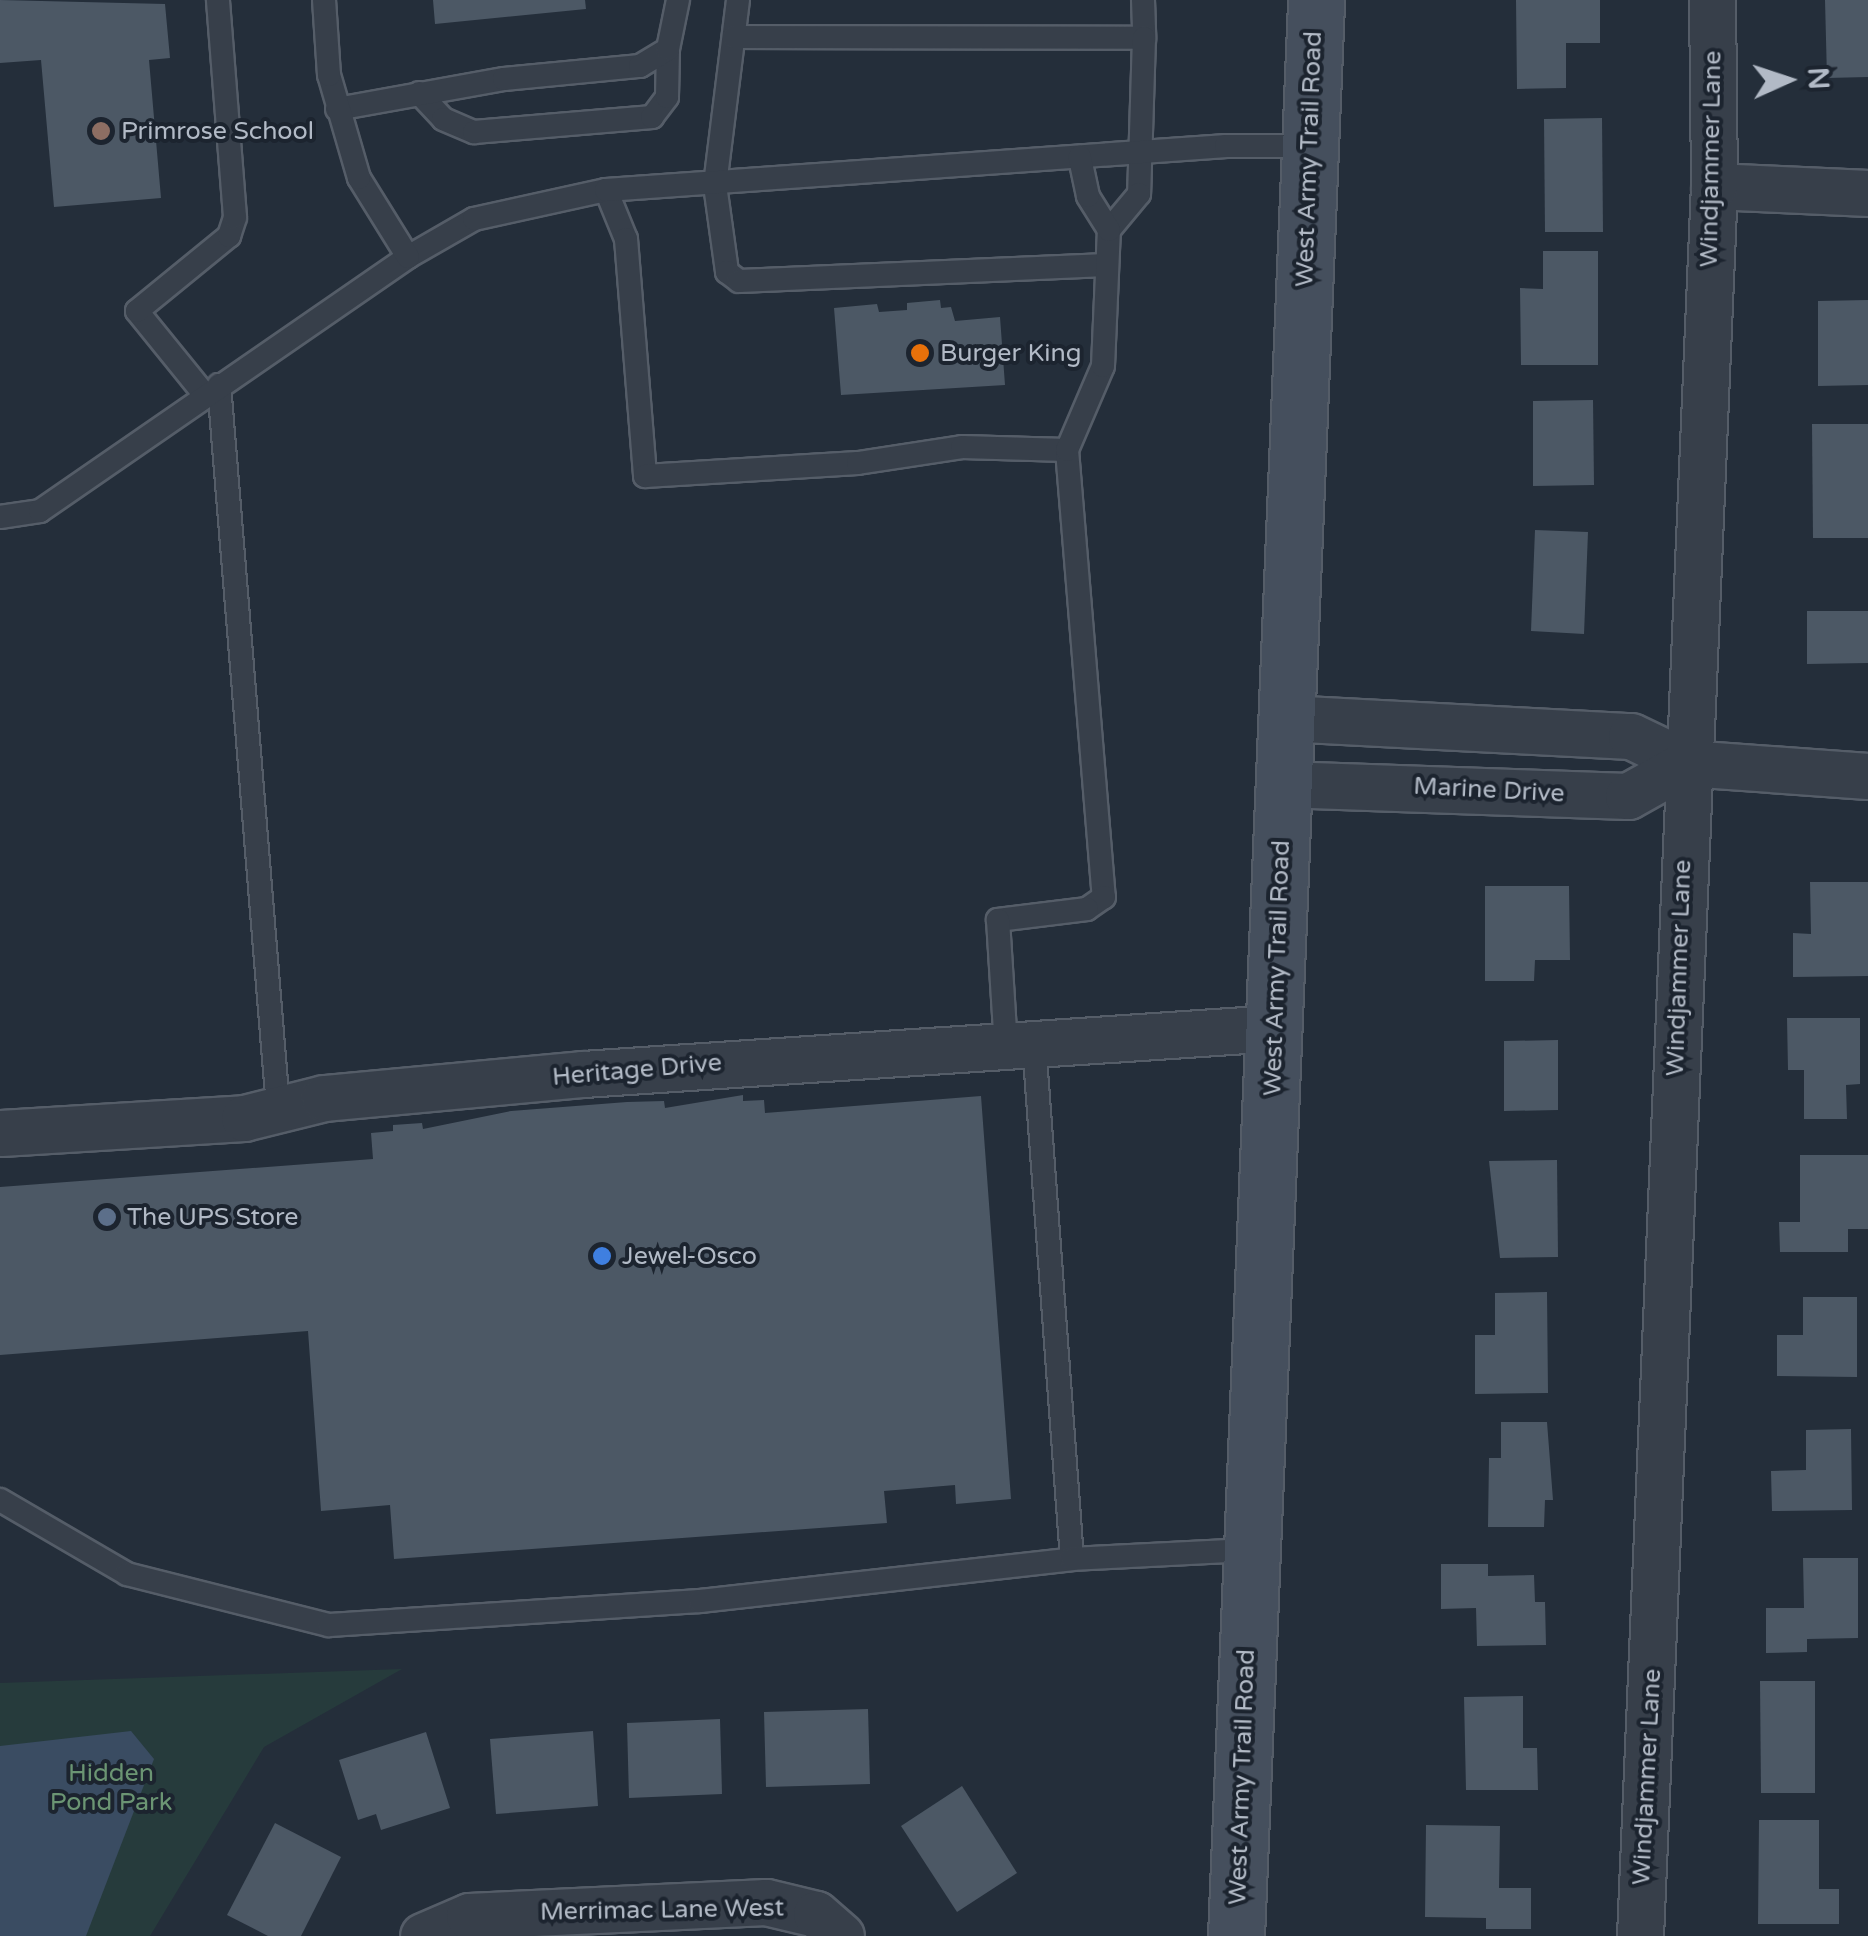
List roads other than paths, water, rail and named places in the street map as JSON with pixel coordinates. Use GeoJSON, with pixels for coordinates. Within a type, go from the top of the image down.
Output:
{"type":"FeatureCollection","features":[{"type":"Feature","properties":{"kind":"main road","name":"West Army Trail Road"},"geometry":{"type":"LineString","coordinates":[[1236,1936],[1316,0]]}},
{"type":"Feature","properties":{"kind":"street","name":"Windjammer Lane"},"geometry":{"type":"LineString","coordinates":[[1640,1936],[1714,186],[1712,0]]}},
{"type":"Feature","properties":{"kind":"street"},"geometry":{"type":"LineString","coordinates":[[1714,186],[1868,194]]}},
{"type":"Feature","properties":{"kind":"street"},"geometry":{"type":"LineString","coordinates":[[1285,718],[1631,736],[1687,763],[1868,776]]}},
{"type":"Feature","properties":{"kind":"street","name":"Marine Drive"},"geometry":{"type":"LineString","coordinates":[[1282,784],[1628,796],[1687,763]]}},
{"type":"Feature","properties":{"kind":"street","name":"Heritage Drive"},"geometry":{"type":"LineString","coordinates":[[0,1131],[244,1118],[278,1108],[545,1077],[1276,1028]]}},
{"type":"Feature","properties":{"kind":"street","name":"Merrimac Lane West"},"geometry":{"type":"LineString","coordinates":[[423,1936],[468,1916],[766,1902],[816,1914],[840,1934]]}},
{"type":"Feature","properties":{"kind":"lane"},"geometry":{"type":"LineString","coordinates":[[218,0],[236,216],[229,236],[137,311],[212,390],[278,1108]]}},
{"type":"Feature","properties":{"kind":"lane"},"geometry":{"type":"LineString","coordinates":[[324,0],[338,108],[359,178],[408,257]]}},
{"type":"Feature","properties":{"kind":"lane"},"geometry":{"type":"LineString","coordinates":[[419,93],[443,119],[474,132],[652,117],[667,97],[668,48],[678,0]]}},
{"type":"Feature","properties":{"kind":"lane"},"geometry":{"type":"LineString","coordinates":[[738,0],[715,185],[727,272],[738,281],[1107,265]]}},
{"type":"Feature","properties":{"kind":"lane"},"geometry":{"type":"LineString","coordinates":[[1109,230],[1139,194],[1145,152],[1143,0]]}},
{"type":"Feature","properties":{"kind":"lane"},"geometry":{"type":"LineString","coordinates":[[734,37],[1144,38]]}},
{"type":"Feature","properties":{"kind":"lane"},"geometry":{"type":"LineString","coordinates":[[338,108],[419,93],[640,66],[668,48]]}},
{"type":"Feature","properties":{"kind":"lane"},"geometry":{"type":"LineString","coordinates":[[0,518],[40,511],[408,257],[474,218],[606,190],[1145,152],[1311,146]]}},
{"type":"Feature","properties":{"kind":"lane"},"geometry":{"type":"LineString","coordinates":[[1072,1559],[1020,1045],[998,920],[1087,909],[1104,897],[1067,450],[1103,366],[1109,230],[1088,196],[1080,157]]}},
{"type":"Feature","properties":{"kind":"lane"},"geometry":{"type":"LineString","coordinates":[[606,190],[626,239],[645,476],[858,462],[962,447],[1067,450]]}},
{"type":"Feature","properties":{"kind":"lane"},"geometry":{"type":"LineString","coordinates":[[0,1500],[127,1574],[329,1625],[700,1601],[1072,1559],[1252,1550]]}},
{"type":"Feature","properties":{"kind":"water"},"geometry":{"type":"Polygon","coordinates":[[[131,1731],[154,1759],[86,1936],[0,1936],[0,1746],[131,1731]]]}},
{"type":"Feature","properties":{"kind":"place","name":"Primrose School"},"geometry":{"type":"Point","coordinates":[101,131]}},
{"type":"Feature","properties":{"kind":"place","name":"Burger King"},"geometry":{"type":"Point","coordinates":[920,353]}},
{"type":"Feature","properties":{"kind":"place","name":"The UPS Store"},"geometry":{"type":"Point","coordinates":[107,1217]}},
{"type":"Feature","properties":{"kind":"place","name":"Jewel-Osco"},"geometry":{"type":"Point","coordinates":[602,1256]}},
{"type":"Feature","properties":{"kind":"park label","name":"Hidden Pond Park"},"geometry":{"type":"Point","coordinates":[111,1788]}}]}
